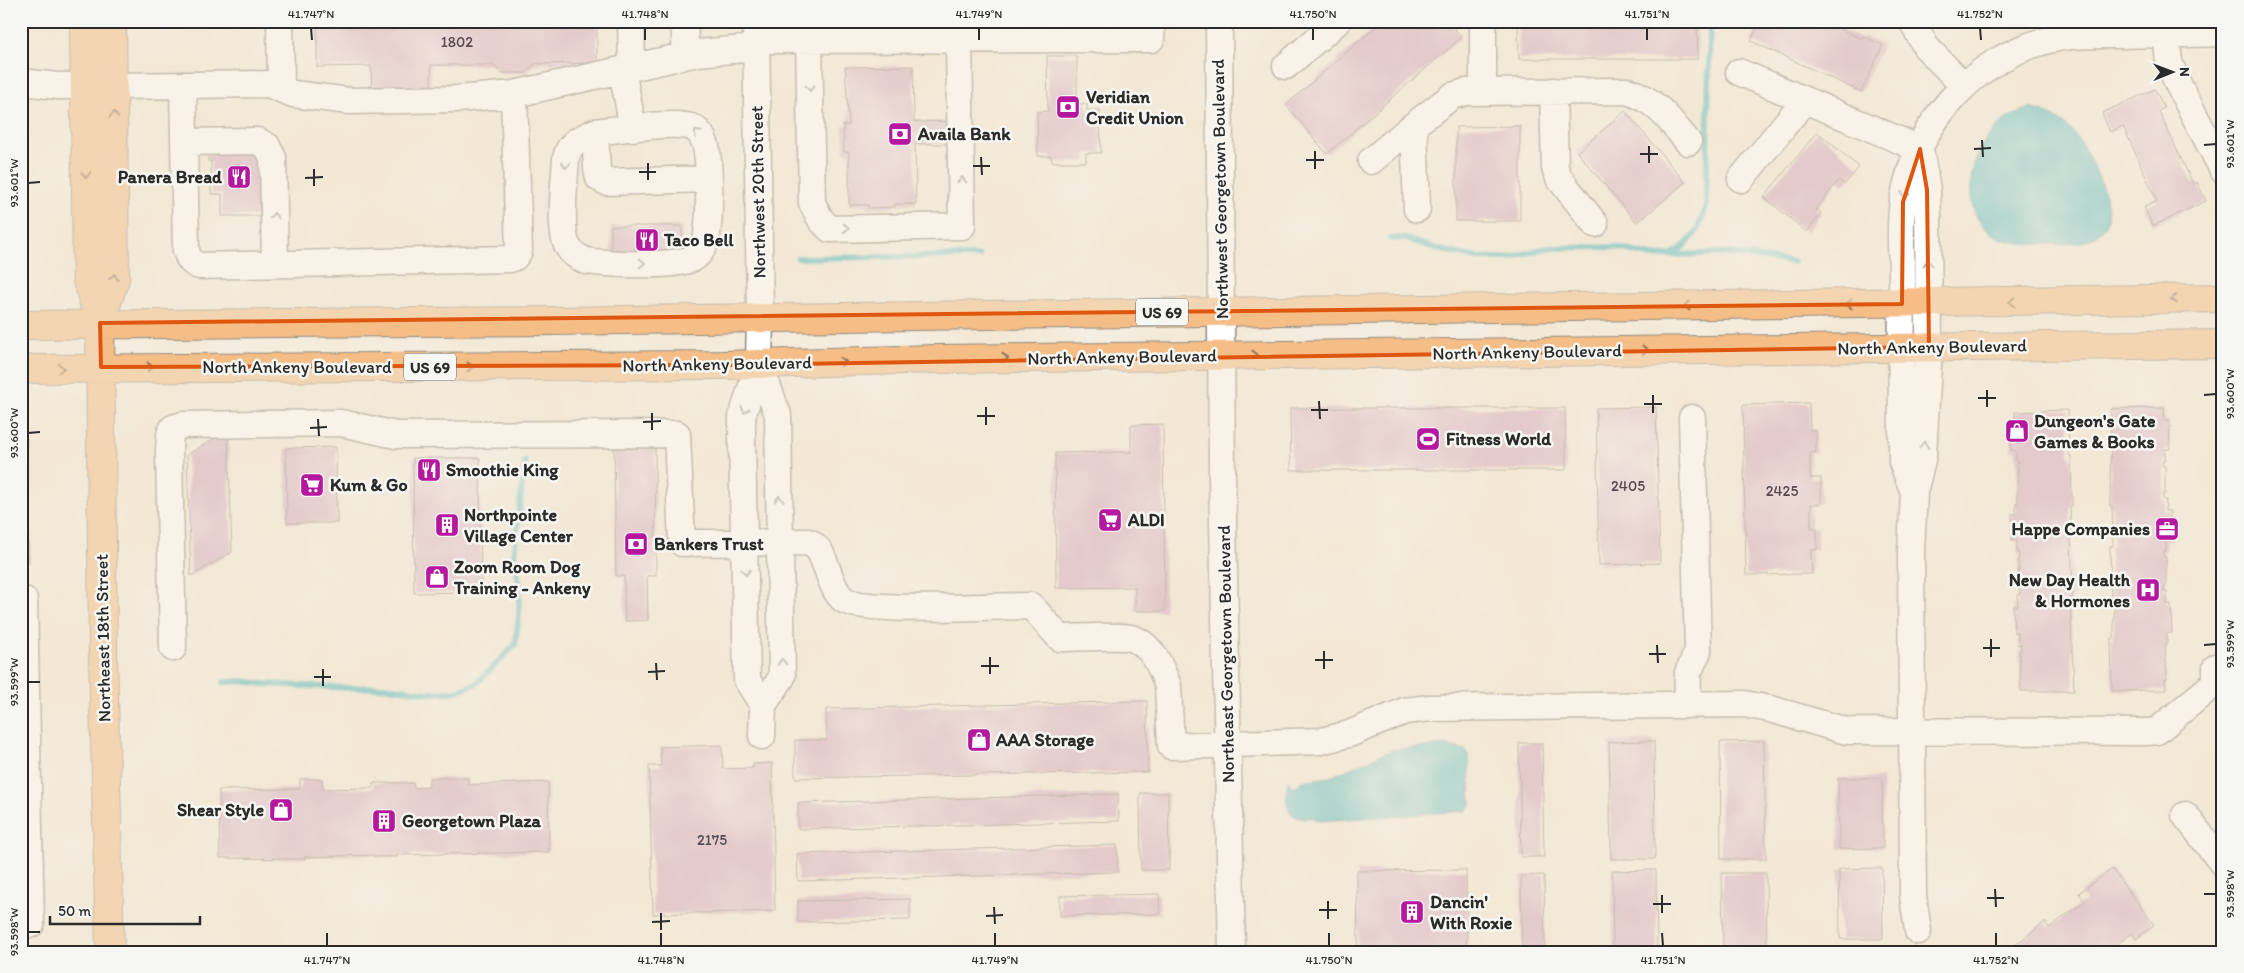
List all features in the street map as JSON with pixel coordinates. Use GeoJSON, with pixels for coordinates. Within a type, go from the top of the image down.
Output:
{"type":"FeatureCollection","features":[{"type":"Feature","properties":{"kind":"main road"},"geometry":{"type":"LineString","coordinates":[[84,21],[87,280],[100,323]]}},
{"type":"Feature","properties":{"kind":"main road"},"geometry":{"type":"LineString","coordinates":[[100,323],[116,279],[112,21]]}},
{"type":"Feature","properties":{"kind":"main road","name":"US 69"},"geometry":{"type":"LineString","coordinates":[[21,325],[552,321],[1902,304],[2223,298]]}},
{"type":"Feature","properties":{"kind":"main road","name":"Northeast 18th Street"},"geometry":{"type":"LineString","coordinates":[[100,323],[103,653],[110,952]]}},
{"type":"Feature","properties":{"kind":"main road","name":"North Ankeny Boulevard"},"geometry":{"type":"LineString","coordinates":[[21,369],[101,367],[566,366],[2223,344]]}},
{"type":"Feature","properties":{"kind":"street"},"geometry":{"type":"LineString","coordinates":[[280,21],[281,89]]}},
{"type":"Feature","properties":{"kind":"street"},"geometry":{"type":"LineString","coordinates":[[631,21],[627,69],[633,128]]}},
{"type":"Feature","properties":{"kind":"street"},"geometry":{"type":"LineString","coordinates":[[684,21],[686,55]]}},
{"type":"Feature","properties":{"kind":"street"},"geometry":{"type":"LineString","coordinates":[[114,86],[268,84],[292,94],[349,101],[457,99],[514,94],[686,55],[756,36],[809,39],[1151,39],[1152,21]]}},
{"type":"Feature","properties":{"kind":"street","name":"Northwest Georgetown Boulevard"},"geometry":{"type":"LineString","coordinates":[[1219,21],[1222,356]]}},
{"type":"Feature","properties":{"kind":"street"},"geometry":{"type":"LineString","coordinates":[[1286,66],[1338,21]]}},
{"type":"Feature","properties":{"kind":"street"},"geometry":{"type":"LineString","coordinates":[[1483,21],[1483,91]]}},
{"type":"Feature","properties":{"kind":"street"},"geometry":{"type":"LineString","coordinates":[[1912,21],[1926,47],[1963,85]]}},
{"type":"Feature","properties":{"kind":"street"},"geometry":{"type":"LineString","coordinates":[[1914,492],[1902,462],[1903,202],[1908,180],[1920,149],[1940,112],[1963,85],[1987,66],[2028,46],[2101,28],[2166,34],[2223,33]]}},
{"type":"Feature","properties":{"kind":"street"},"geometry":{"type":"LineString","coordinates":[[2166,34],[2169,62],[2178,84],[2223,170]]}},
{"type":"Feature","properties":{"kind":"street","name":"Northwest 20th Street"},"geometry":{"type":"LineString","coordinates":[[756,36],[759,363]]}},
{"type":"Feature","properties":{"kind":"street"},"geometry":{"type":"LineString","coordinates":[[809,39],[812,203],[821,220],[830,228],[962,226],[958,40]]}},
{"type":"Feature","properties":{"kind":"street"},"geometry":{"type":"LineString","coordinates":[[1010,57],[1152,56]]}},
{"type":"Feature","properties":{"kind":"street"},"geometry":{"type":"LineString","coordinates":[[1739,72],[1920,149]]}},
{"type":"Feature","properties":{"kind":"street"},"geometry":{"type":"LineString","coordinates":[[21,82],[47,86],[84,86]]}},
{"type":"Feature","properties":{"kind":"street"},"geometry":{"type":"LineString","coordinates":[[183,85],[186,250],[188,258],[193,264],[200,266],[510,259],[519,251],[514,94]]}},
{"type":"Feature","properties":{"kind":"street"},"geometry":{"type":"LineString","coordinates":[[1371,161],[1452,96],[1466,92],[1616,90],[1638,94],[1653,103],[1688,142]]}},
{"type":"Feature","properties":{"kind":"street"},"geometry":{"type":"LineString","coordinates":[[1553,91],[1555,168],[1559,178],[1595,224]]}},
{"type":"Feature","properties":{"kind":"street"},"geometry":{"type":"LineString","coordinates":[[1741,179],[1804,100]]}},
{"type":"Feature","properties":{"kind":"street"},"geometry":{"type":"LineString","coordinates":[[1414,125],[1418,209]]}},
{"type":"Feature","properties":{"kind":"street"},"geometry":{"type":"LineString","coordinates":[[692,127],[701,134],[706,146],[708,179],[707,235],[703,247],[695,257],[679,263],[586,261],[575,255],[568,247],[563,232],[568,148],[574,141],[595,132],[633,128],[692,127]]}},
{"type":"Feature","properties":{"kind":"street"},"geometry":{"type":"LineString","coordinates":[[595,132],[597,169],[599,178],[606,182],[708,179]]}},
{"type":"Feature","properties":{"kind":"street"},"geometry":{"type":"LineString","coordinates":[[184,142],[257,140],[267,146],[273,158],[275,264]]}},
{"type":"Feature","properties":{"kind":"street"},"geometry":{"type":"LineString","coordinates":[[1918,931],[1914,896],[1911,551],[1914,492],[1923,456],[1929,347],[1927,190],[1920,149]]}},
{"type":"Feature","properties":{"kind":"street","name":"Northeast Georgetown Boulevard"},"geometry":{"type":"LineString","coordinates":[[1222,356],[1232,952]]}},
{"type":"Feature","properties":{"kind":"street"},"geometry":{"type":"LineString","coordinates":[[759,363],[778,415],[782,677],[763,705],[762,736]]}},
{"type":"Feature","properties":{"kind":"street"},"geometry":{"type":"LineString","coordinates":[[759,363],[742,417],[746,542],[747,680],[763,705]]}},
{"type":"Feature","properties":{"kind":"street"},"geometry":{"type":"LineString","coordinates":[[1688,705],[1688,673],[1698,651],[1692,418]]}},
{"type":"Feature","properties":{"kind":"street"},"geometry":{"type":"LineString","coordinates":[[173,648],[169,451],[170,434],[173,428],[183,425],[341,423],[396,435],[677,434],[682,543],[809,542],[820,550],[837,590],[843,599],[853,604],[887,607],[1032,606],[1060,638],[1130,638],[1152,652],[1165,676],[1168,686],[1172,746],[1321,741],[1349,734],[1405,712],[1430,708],[1744,704],[1770,709],[1847,732],[2157,731],[2216,682],[2216,667],[2223,667]]}},
{"type":"Feature","properties":{"kind":"street"},"geometry":{"type":"LineString","coordinates":[[21,600],[24,600],[31,924],[21,924]]}},
{"type":"Feature","properties":{"kind":"street"},"geometry":{"type":"LineString","coordinates":[[2185,815],[2223,864]]}},
{"type":"Feature","properties":{"kind":"highlighted area"},"geometry":{"type":"Polygon","coordinates":[[[1920,149],[1927,190],[1929,347],[722,365],[101,367],[100,323],[1902,304],[1903,202],[1920,149]]]}},
{"type":"Feature","properties":{"kind":"water"},"geometry":{"type":"Polygon","coordinates":[[[2031,108],[2051,115],[2068,127],[2082,144],[2096,170],[2106,198],[2108,219],[2101,231],[2089,240],[2064,244],[2030,244],[2006,240],[1985,228],[1973,207],[1971,181],[1973,168],[1983,144],[1990,134],[2004,121],[2031,108]]]}},
{"type":"Feature","properties":{"kind":"water"},"geometry":{"type":"Polygon","coordinates":[[[1446,745],[1465,750],[1469,756],[1471,806],[1466,811],[1319,821],[1311,817],[1296,817],[1289,809],[1286,796],[1288,781],[1294,788],[1302,781],[1330,777],[1392,750],[1446,745]]]}},
{"type":"Feature","properties":{"kind":"building"},"geometry":{"type":"Polygon","coordinates":[[[317,21],[597,21],[597,63],[535,64],[526,73],[501,73],[493,65],[431,65],[431,96],[372,97],[371,66],[317,67],[317,21]]]}},
{"type":"Feature","properties":{"kind":"building"},"geometry":{"type":"Polygon","coordinates":[[[1382,21],[1448,21],[1462,37],[1327,154],[1286,105],[1382,21]]]}},
{"type":"Feature","properties":{"kind":"building"},"geometry":{"type":"Polygon","coordinates":[[[1518,21],[1697,21],[1698,59],[1519,59],[1518,21]]]}},
{"type":"Feature","properties":{"kind":"building"},"geometry":{"type":"Polygon","coordinates":[[[1760,21],[1823,21],[1862,39],[1863,36],[1883,45],[1861,92],[1751,41],[1760,21]]]}},
{"type":"Feature","properties":{"kind":"building","name":"Veridian Credit Union"},"geometry":{"type":"Polygon","coordinates":[[[1047,56],[1077,56],[1077,104],[1087,104],[1087,110],[1100,110],[1101,153],[1086,153],[1086,162],[1052,162],[1051,156],[1038,156],[1037,112],[1048,111],[1047,56]]]}},
{"type":"Feature","properties":{"kind":"building","name":"Availa Bank"},"geometry":{"type":"Polygon","coordinates":[[[913,66],[914,122],[957,121],[957,144],[915,144],[916,204],[895,204],[895,207],[868,208],[868,205],[849,205],[849,152],[844,152],[843,125],[849,125],[845,67],[913,66]]]}},
{"type":"Feature","properties":{"kind":"building"},"geometry":{"type":"Polygon","coordinates":[[[2155,89],[2164,108],[2159,111],[2193,184],[2197,182],[2206,201],[2153,226],[2144,207],[2157,201],[2123,126],[2110,132],[2102,113],[2155,89]]]}},
{"type":"Feature","properties":{"kind":"building"},"geometry":{"type":"Polygon","coordinates":[[[1625,111],[1685,182],[1637,223],[1577,152],[1625,111]]]}},
{"type":"Feature","properties":{"kind":"building"},"geometry":{"type":"Polygon","coordinates":[[[1520,126],[1520,221],[1456,221],[1456,127],[1520,126]]]}},
{"type":"Feature","properties":{"kind":"building"},"geometry":{"type":"Polygon","coordinates":[[[1817,132],[1859,167],[1844,185],[1839,180],[1816,209],[1821,213],[1807,232],[1764,197],[1817,132]]]}},
{"type":"Feature","properties":{"kind":"building","name":"Panera Bread"},"geometry":{"type":"Polygon","coordinates":[[[208,151],[266,151],[267,216],[222,216],[222,194],[211,194],[211,161],[208,161],[208,151]]]}},
{"type":"Feature","properties":{"kind":"building","name":"Taco Bell"},"geometry":{"type":"Polygon","coordinates":[[[611,226],[682,226],[682,254],[611,254],[611,226]]]}},
{"type":"Feature","properties":{"kind":"building"},"geometry":{"type":"Polygon","coordinates":[[[1809,403],[1810,430],[1816,430],[1816,452],[1810,453],[1810,478],[1821,478],[1821,504],[1811,504],[1811,528],[1817,528],[1817,550],[1811,550],[1812,574],[1746,575],[1743,405],[1809,403]]]}},
{"type":"Feature","properties":{"kind":"building"},"geometry":{"type":"Polygon","coordinates":[[[1656,407],[1660,563],[1599,565],[1596,408],[1656,407]]]}},
{"type":"Feature","properties":{"kind":"building","name":"Fitness World"},"geometry":{"type":"Polygon","coordinates":[[[1290,408],[1565,408],[1566,470],[1291,470],[1290,408]]]}},
{"type":"Feature","properties":{"kind":"building"},"geometry":{"type":"Polygon","coordinates":[[[2164,408],[2165,420],[2169,420],[2170,449],[2165,449],[2165,460],[2163,460],[2163,466],[2165,466],[2165,494],[2163,494],[2163,500],[2166,500],[2165,511],[2170,511],[2171,540],[2166,540],[2166,551],[2164,551],[2164,557],[2166,557],[2166,586],[2164,587],[2164,592],[2167,592],[2167,604],[2171,604],[2172,633],[2167,633],[2167,644],[2165,644],[2166,690],[2112,691],[2111,639],[2114,639],[2114,598],[2111,598],[2110,546],[2113,546],[2112,506],[2110,506],[2111,409],[2164,408]]]}},
{"type":"Feature","properties":{"kind":"building"},"geometry":{"type":"Polygon","coordinates":[[[2068,410],[2069,455],[2071,456],[2072,506],[2070,506],[2073,598],[2070,598],[2074,691],[2021,691],[2019,651],[2021,651],[2021,644],[2018,645],[2018,633],[2014,633],[2013,606],[2018,606],[2017,595],[2020,594],[2019,553],[2017,553],[2017,541],[2012,541],[2012,514],[2016,514],[2016,503],[2018,503],[2018,462],[2016,462],[2016,451],[2011,450],[2011,422],[2015,422],[2015,412],[2068,410]]]}},
{"type":"Feature","properties":{"kind":"building","name":"ALDI"},"geometry":{"type":"Polygon","coordinates":[[[1163,424],[1165,611],[1135,611],[1135,587],[1056,588],[1055,453],[1131,452],[1131,425],[1163,424]]]}},
{"type":"Feature","properties":{"kind":"building"},"geometry":{"type":"Polygon","coordinates":[[[228,430],[232,552],[191,576],[187,455],[228,430]]]}},
{"type":"Feature","properties":{"kind":"building"},"geometry":{"type":"Polygon","coordinates":[[[21,438],[27,438],[29,563],[21,564],[21,438]]]}},
{"type":"Feature","properties":{"kind":"building","name":"Kum & Go"},"geometry":{"type":"Polygon","coordinates":[[[336,447],[337,523],[287,523],[286,448],[336,447]]]}},
{"type":"Feature","properties":{"kind":"building","name":"Bankers Trust"},"geometry":{"type":"Polygon","coordinates":[[[614,448],[655,448],[656,576],[647,576],[648,620],[625,621],[624,576],[616,576],[614,448]]]}},
{"type":"Feature","properties":{"kind":"building","name":"Northpointe Village Center"},"geometry":{"type":"Polygon","coordinates":[[[413,458],[480,458],[481,592],[414,593],[413,458]]]}},
{"type":"Feature","properties":{"kind":"building","name":"AAA Storage"},"geometry":{"type":"Polygon","coordinates":[[[1147,701],[1148,772],[795,778],[795,740],[827,740],[826,709],[1147,701]]]}},
{"type":"Feature","properties":{"kind":"building"},"geometry":{"type":"Polygon","coordinates":[[[1654,741],[1655,859],[1611,859],[1609,742],[1654,741]]]}},
{"type":"Feature","properties":{"kind":"building"},"geometry":{"type":"Polygon","coordinates":[[[1764,741],[1766,859],[1721,859],[1720,742],[1764,741]]]}},
{"type":"Feature","properties":{"kind":"building"},"geometry":{"type":"Polygon","coordinates":[[[1519,743],[1542,743],[1544,857],[1521,857],[1519,743]]]}},
{"type":"Feature","properties":{"kind":"building"},"geometry":{"type":"Polygon","coordinates":[[[722,745],[723,769],[753,768],[753,764],[772,763],[775,911],[653,914],[649,766],[661,766],[660,747],[722,745]]]}},
{"type":"Feature","properties":{"kind":"building","name":"Georgetown Plaza"},"geometry":{"type":"Polygon","coordinates":[[[429,778],[468,778],[468,785],[548,782],[549,852],[397,855],[397,857],[375,857],[374,855],[304,857],[305,859],[220,858],[219,790],[300,789],[300,779],[322,779],[323,789],[373,788],[374,783],[413,783],[414,788],[429,787],[429,778]]]}},
{"type":"Feature","properties":{"kind":"building"},"geometry":{"type":"Polygon","coordinates":[[[1838,778],[1882,778],[1883,848],[1839,849],[1838,778]]]}},
{"type":"Feature","properties":{"kind":"building"},"geometry":{"type":"Polygon","coordinates":[[[1140,793],[1168,793],[1169,870],[1141,870],[1140,793]]]}},
{"type":"Feature","properties":{"kind":"building","name":"AAA Storage"},"geometry":{"type":"Polygon","coordinates":[[[1118,794],[1119,821],[798,829],[798,803],[1118,794]]]}},
{"type":"Feature","properties":{"kind":"building"},"geometry":{"type":"Polygon","coordinates":[[[1117,845],[1118,872],[798,881],[797,854],[1117,845]]]}},
{"type":"Feature","properties":{"kind":"building"},"geometry":{"type":"Polygon","coordinates":[[[1882,868],[1883,939],[1840,939],[1839,869],[1882,868]]]}},
{"type":"Feature","properties":{"kind":"building"},"geometry":{"type":"Polygon","coordinates":[[[2112,869],[2154,925],[2136,939],[2132,933],[2107,952],[2019,952],[2014,946],[2045,922],[2049,928],[2085,901],[2079,893],[2112,869]]]}},
{"type":"Feature","properties":{"kind":"building","name":"Dancin' With Roxie"},"geometry":{"type":"Polygon","coordinates":[[[1466,870],[1467,952],[1358,952],[1357,871],[1466,870]]]}},
{"type":"Feature","properties":{"kind":"building"},"geometry":{"type":"Polygon","coordinates":[[[1656,870],[1657,952],[1613,952],[1612,871],[1656,870]]]}},
{"type":"Feature","properties":{"kind":"building"},"geometry":{"type":"Polygon","coordinates":[[[1722,873],[1766,873],[1767,952],[1723,952],[1722,873]]]}},
{"type":"Feature","properties":{"kind":"building"},"geometry":{"type":"Polygon","coordinates":[[[1544,875],[1545,952],[1522,952],[1521,876],[1544,875]]]}},
{"type":"Feature","properties":{"kind":"building"},"geometry":{"type":"Polygon","coordinates":[[[1159,894],[1160,914],[1060,916],[1060,896],[1159,894]]]}},
{"type":"Feature","properties":{"kind":"building"},"geometry":{"type":"Polygon","coordinates":[[[910,899],[910,920],[798,922],[798,901],[910,899]]]}},
{"type":"Feature","properties":{"kind":"waterway"},"geometry":{"type":"LineString","coordinates":[[1674,253],[1691,239],[1706,207],[1710,21]]}},
{"type":"Feature","properties":{"kind":"waterway"},"geometry":{"type":"LineString","coordinates":[[1390,239],[1403,238],[1445,251],[1478,258],[1509,258],[1546,248],[1615,247],[1652,256],[1725,253],[1793,262]]}},
{"type":"Feature","properties":{"kind":"waterway"},"geometry":{"type":"LineString","coordinates":[[798,258],[979,256]]}},
{"type":"Feature","properties":{"kind":"waterway"},"geometry":{"type":"LineString","coordinates":[[224,682],[242,681],[264,684],[349,688],[386,687],[429,693],[454,692],[476,684],[515,645],[519,615],[519,581],[514,556],[525,461]]}},
{"type":"Feature","properties":{"kind":"place","name":"Veridian Credit Union"},"geometry":{"type":"Point","coordinates":[1068,107]}},
{"type":"Feature","properties":{"kind":"place","name":"Availa Bank"},"geometry":{"type":"Point","coordinates":[900,134]}},
{"type":"Feature","properties":{"kind":"place","name":"Panera Bread"},"geometry":{"type":"Point","coordinates":[239,177]}},
{"type":"Feature","properties":{"kind":"place","name":"Taco Bell"},"geometry":{"type":"Point","coordinates":[647,240]}},
{"type":"Feature","properties":{"kind":"place","name":"Dungeon's Gate Games & Books"},"geometry":{"type":"Point","coordinates":[2017,431]}},
{"type":"Feature","properties":{"kind":"place","name":"Fitness World"},"geometry":{"type":"Point","coordinates":[1428,439]}},
{"type":"Feature","properties":{"kind":"place","name":"Smoothie King"},"geometry":{"type":"Point","coordinates":[429,470]}},
{"type":"Feature","properties":{"kind":"place","name":"Kum & Go"},"geometry":{"type":"Point","coordinates":[312,485]}},
{"type":"Feature","properties":{"kind":"place","name":"ALDI"},"geometry":{"type":"Point","coordinates":[1110,520]}},
{"type":"Feature","properties":{"kind":"place","name":"Northpointe Village Center"},"geometry":{"type":"Point","coordinates":[447,525]}},
{"type":"Feature","properties":{"kind":"place","name":"Happe Companies"},"geometry":{"type":"Point","coordinates":[2167,529]}},
{"type":"Feature","properties":{"kind":"place","name":"Bankers Trust"},"geometry":{"type":"Point","coordinates":[636,544]}},
{"type":"Feature","properties":{"kind":"place","name":"Zoom Room Dog Training - Ankeny"},"geometry":{"type":"Point","coordinates":[437,577]}},
{"type":"Feature","properties":{"kind":"place","name":"New Day Health & Hormones"},"geometry":{"type":"Point","coordinates":[2148,590]}},
{"type":"Feature","properties":{"kind":"place","name":"AAA Storage"},"geometry":{"type":"Point","coordinates":[979,740]}},
{"type":"Feature","properties":{"kind":"place","name":"Shear Style"},"geometry":{"type":"Point","coordinates":[281,810]}},
{"type":"Feature","properties":{"kind":"place","name":"Georgetown Plaza"},"geometry":{"type":"Point","coordinates":[384,821]}},
{"type":"Feature","properties":{"kind":"place","name":"Dancin' With Roxie"},"geometry":{"type":"Point","coordinates":[1412,912]}}]}
